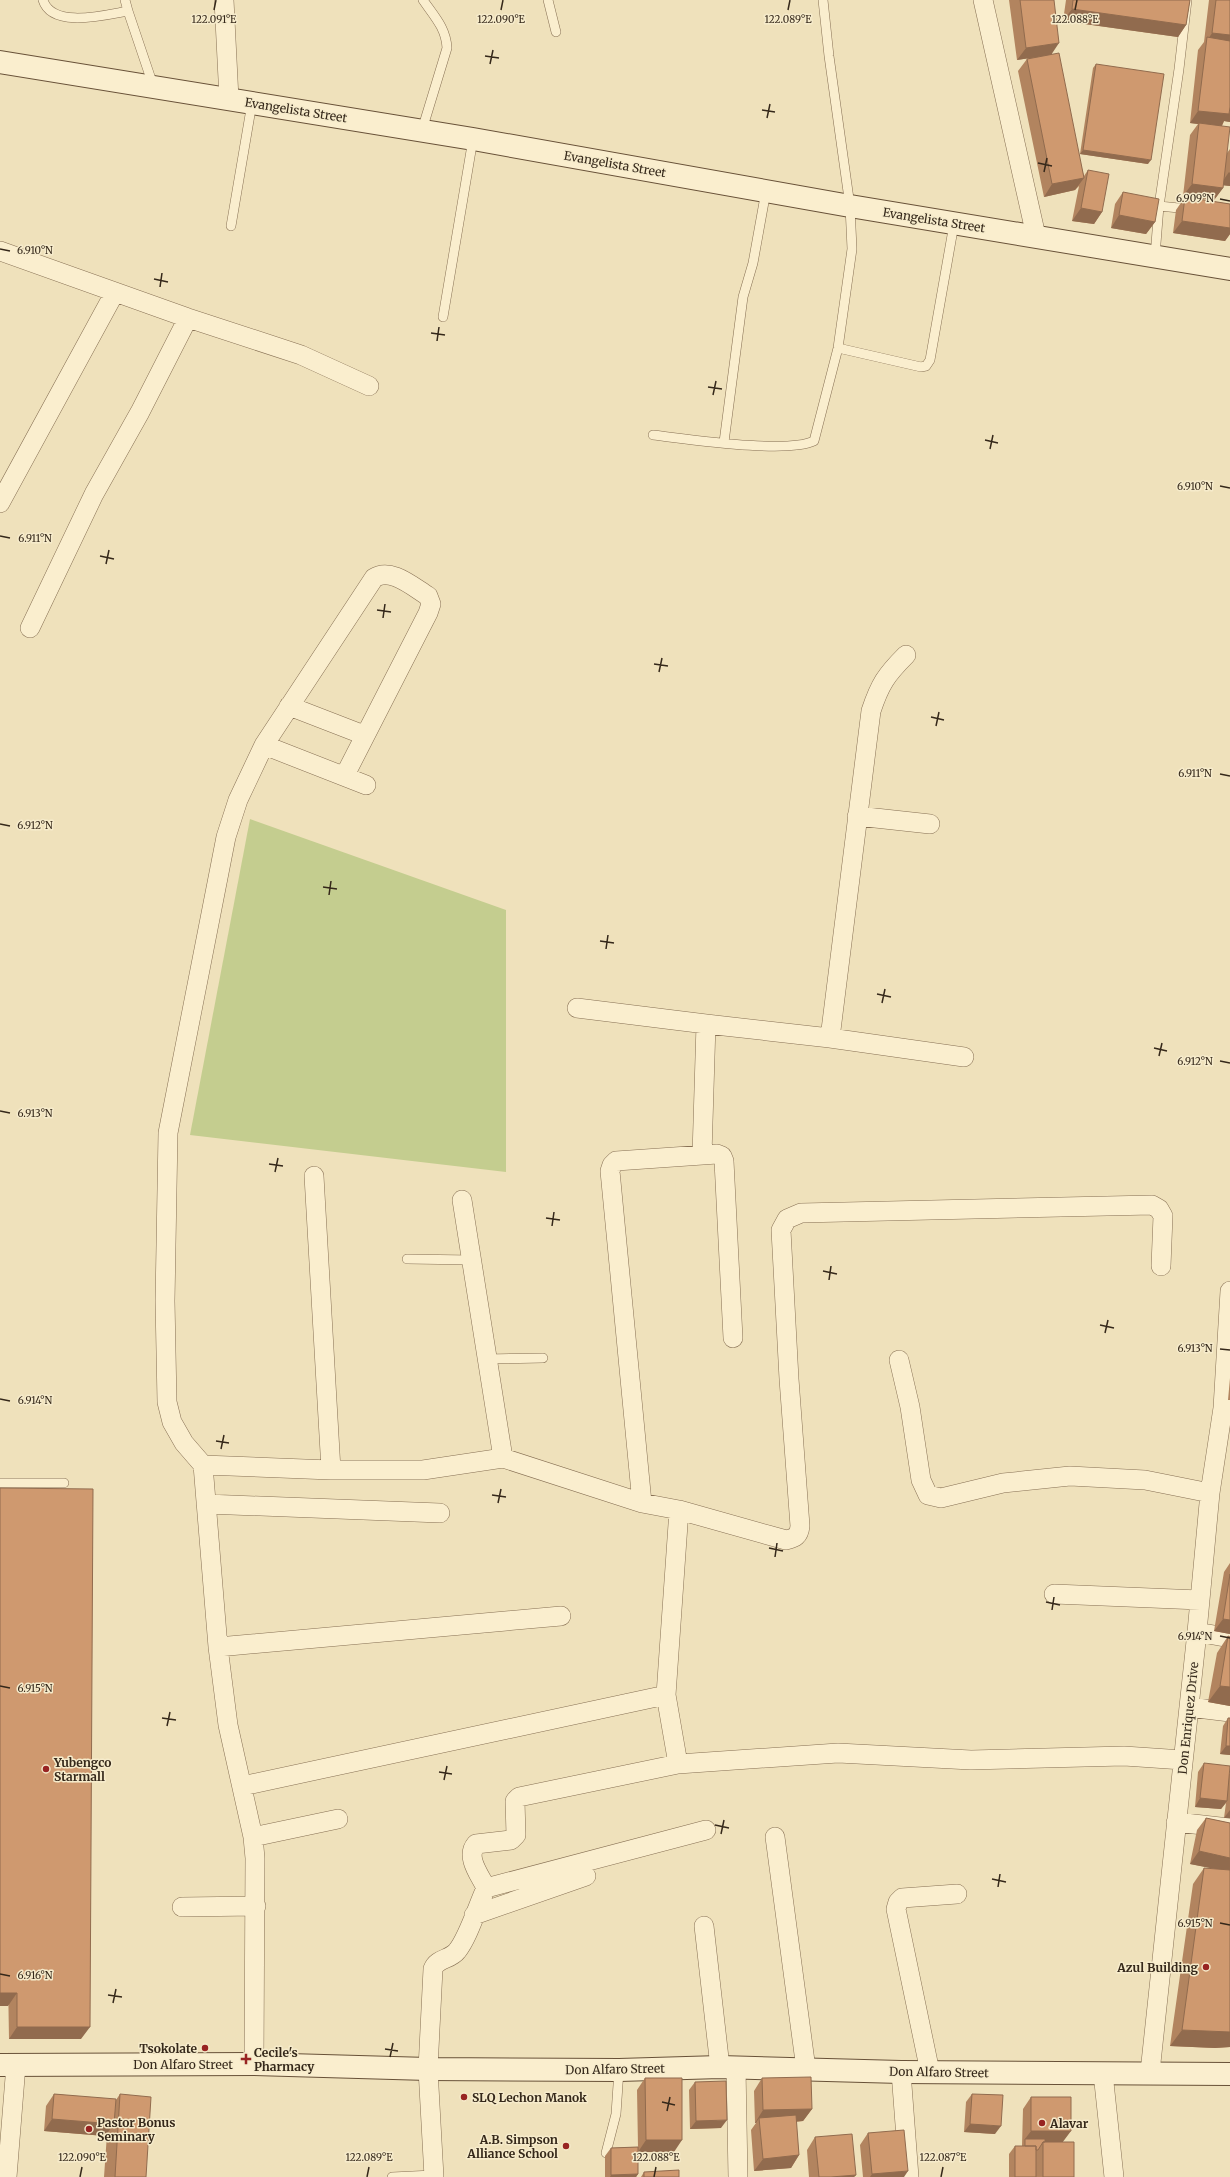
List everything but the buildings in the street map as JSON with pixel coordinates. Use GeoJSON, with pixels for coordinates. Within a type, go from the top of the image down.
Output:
{"type":"FeatureCollection","features":[{"type":"Feature","properties":{"kind":"main road","name":"Evangelista Street"},"geometry":{"type":"LineString","coordinates":[[0,62],[422,130],[954,224],[1036,236],[1230,269]]}},
{"type":"Feature","properties":{"kind":"main road","name":"Don Alfaro Street"},"geometry":{"type":"LineString","coordinates":[[8,2065],[254,2064],[428,2069],[619,2070],[728,2068],[902,2072],[1150,2072],[1230,2074]]}},
{"type":"Feature","properties":{"kind":"street"},"geometry":{"type":"LineString","coordinates":[[224,0],[229,99]]}},
{"type":"Feature","properties":{"kind":"street"},"geometry":{"type":"LineString","coordinates":[[983,0],[1036,236]]}},
{"type":"Feature","properties":{"kind":"street"},"geometry":{"type":"LineString","coordinates":[[0,251],[188,318],[301,355],[369,386]]}},
{"type":"Feature","properties":{"kind":"street"},"geometry":{"type":"LineString","coordinates":[[0,503],[115,292]]}},
{"type":"Feature","properties":{"kind":"street"},"geometry":{"type":"LineString","coordinates":[[30,628],[94,494],[140,412],[188,318]]}},
{"type":"Feature","properties":{"kind":"street"},"geometry":{"type":"LineString","coordinates":[[254,2064],[256,1906],[254,1837],[228,1725],[218,1647],[203,1465],[184,1444],[172,1422],[167,1402],[166,1301],[168,1134],[226,837],[238,800],[264,745],[288,706],[374,578],[380,574],[391,575],[428,596],[431,604],[428,613],[364,735],[345,775]]}},
{"type":"Feature","properties":{"kind":"street"},"geometry":{"type":"LineString","coordinates":[[830,1038],[871,711],[877,691],[885,676],[906,655]]}},
{"type":"Feature","properties":{"kind":"street"},"geometry":{"type":"LineString","coordinates":[[288,706],[364,735]]}},
{"type":"Feature","properties":{"kind":"street"},"geometry":{"type":"LineString","coordinates":[[264,745],[345,775],[366,785]]}},
{"type":"Feature","properties":{"kind":"street"},"geometry":{"type":"LineString","coordinates":[[857,816],[930,824]]}},
{"type":"Feature","properties":{"kind":"street"},"geometry":{"type":"LineString","coordinates":[[577,1008],[830,1038],[964,1057]]}},
{"type":"Feature","properties":{"kind":"street"},"geometry":{"type":"LineString","coordinates":[[702,1155],[706,1024]]}},
{"type":"Feature","properties":{"kind":"street"},"geometry":{"type":"LineString","coordinates":[[642,1503],[610,1170],[612,1164],[616,1161],[717,1154],[722,1156],[724,1161],[733,1338]]}},
{"type":"Feature","properties":{"kind":"street"},"geometry":{"type":"LineString","coordinates":[[314,1176],[331,1470]]}},
{"type":"Feature","properties":{"kind":"street"},"geometry":{"type":"LineString","coordinates":[[462,1200],[503,1458]]}},
{"type":"Feature","properties":{"kind":"street"},"geometry":{"type":"LineString","coordinates":[[203,1465],[331,1470],[423,1470],[503,1458],[642,1503],[680,1510],[786,1540],[794,1538],[799,1533],[788,1379],[781,1230],[787,1219],[801,1213],[1152,1205],[1159,1209],[1163,1216],[1161,1266]]}},
{"type":"Feature","properties":{"kind":"street","name":"Don Enriquez Drive"},"geometry":{"type":"LineString","coordinates":[[1150,2072],[1197,1632],[1210,1493],[1226,1408],[1230,1291]]}},
{"type":"Feature","properties":{"kind":"street"},"geometry":{"type":"LineString","coordinates":[[899,1360],[910,1407],[921,1480],[928,1495],[941,1498],[1003,1482],[1070,1476],[1145,1480],[1210,1493]]}},
{"type":"Feature","properties":{"kind":"street"},"geometry":{"type":"LineString","coordinates":[[206,1504],[440,1514]]}},
{"type":"Feature","properties":{"kind":"street"},"geometry":{"type":"LineString","coordinates":[[678,1764],[666,1695],[680,1510]]}},
{"type":"Feature","properties":{"kind":"street"},"geometry":{"type":"LineString","coordinates":[[1054,1594],[1200,1600]]}},
{"type":"Feature","properties":{"kind":"street"},"geometry":{"type":"LineString","coordinates":[[218,1647],[561,1616]]}},
{"type":"Feature","properties":{"kind":"street"},"geometry":{"type":"LineString","coordinates":[[1197,1632],[1230,1638]]}},
{"type":"Feature","properties":{"kind":"street"},"geometry":{"type":"LineString","coordinates":[[242,1786],[666,1695]]}},
{"type":"Feature","properties":{"kind":"street"},"geometry":{"type":"LineString","coordinates":[[1188,1707],[1230,1712]]}},
{"type":"Feature","properties":{"kind":"street"},"geometry":{"type":"LineString","coordinates":[[433,2176],[428,2069],[433,1969],[438,1962],[456,1953],[486,1888],[471,1857],[472,1849],[476,1844],[511,1840],[516,1836],[515,1801],[519,1797],[678,1764],[838,1753],[964,1760],[1124,1756],[1183,1760]]}},
{"type":"Feature","properties":{"kind":"street"},"geometry":{"type":"LineString","coordinates":[[254,1837],[338,1819]]}},
{"type":"Feature","properties":{"kind":"street"},"geometry":{"type":"LineString","coordinates":[[1176,1822],[1230,1828]]}},
{"type":"Feature","properties":{"kind":"street"},"geometry":{"type":"LineString","coordinates":[[486,1888],[706,1830]]}},
{"type":"Feature","properties":{"kind":"street"},"geometry":{"type":"LineString","coordinates":[[775,1838],[806,2069]]}},
{"type":"Feature","properties":{"kind":"street"},"geometry":{"type":"LineString","coordinates":[[474,1915],[586,1876]]}},
{"type":"Feature","properties":{"kind":"street"},"geometry":{"type":"LineString","coordinates":[[930,2072],[896,1909],[898,1902],[902,1898],[957,1894]]}},
{"type":"Feature","properties":{"kind":"street"},"geometry":{"type":"LineString","coordinates":[[182,1907],[256,1906]]}},
{"type":"Feature","properties":{"kind":"street"},"geometry":{"type":"LineString","coordinates":[[704,1926],[728,2068],[738,2177]]}},
{"type":"Feature","properties":{"kind":"street"},"geometry":{"type":"LineString","coordinates":[[8,2065],[8,2177]]}},
{"type":"Feature","properties":{"kind":"street"},"geometry":{"type":"LineString","coordinates":[[902,2072],[909,2177]]}},
{"type":"Feature","properties":{"kind":"street"},"geometry":{"type":"LineString","coordinates":[[1103,2073],[1114,2177]]}},
{"type":"Feature","properties":{"kind":"lane"},"geometry":{"type":"LineString","coordinates":[[43,0],[45,7],[54,14],[67,18],[128,11]]}},
{"type":"Feature","properties":{"kind":"lane"},"geometry":{"type":"LineString","coordinates":[[125,0],[153,86]]}},
{"type":"Feature","properties":{"kind":"lane"},"geometry":{"type":"LineString","coordinates":[[422,130],[447,48],[447,37],[441,24],[425,0]]}},
{"type":"Feature","properties":{"kind":"lane"},"geometry":{"type":"LineString","coordinates":[[548,0],[556,32]]}},
{"type":"Feature","properties":{"kind":"lane"},"geometry":{"type":"LineString","coordinates":[[653,435],[724,442],[804,446],[814,442],[838,348],[852,249],[850,206],[823,0]]}},
{"type":"Feature","properties":{"kind":"lane"},"geometry":{"type":"LineString","coordinates":[[1155,257],[1159,206],[1179,69],[1186,0]]}},
{"type":"Feature","properties":{"kind":"lane"},"geometry":{"type":"LineString","coordinates":[[231,226],[252,103]]}},
{"type":"Feature","properties":{"kind":"lane"},"geometry":{"type":"LineString","coordinates":[[443,317],[473,139]]}},
{"type":"Feature","properties":{"kind":"lane"},"geometry":{"type":"LineString","coordinates":[[724,442],[743,298],[753,263],[766,191]]}},
{"type":"Feature","properties":{"kind":"lane"},"geometry":{"type":"LineString","coordinates":[[1159,206],[1198,210]]}},
{"type":"Feature","properties":{"kind":"lane"},"geometry":{"type":"LineString","coordinates":[[838,348],[921,367],[926,366],[930,360],[954,224]]}},
{"type":"Feature","properties":{"kind":"lane"},"geometry":{"type":"LineString","coordinates":[[407,1259],[471,1260]]}},
{"type":"Feature","properties":{"kind":"lane"},"geometry":{"type":"LineString","coordinates":[[487,1359],[543,1358]]}},
{"type":"Feature","properties":{"kind":"lane"},"geometry":{"type":"LineString","coordinates":[[0,1483],[64,1483]]}},
{"type":"Feature","properties":{"kind":"lane"},"geometry":{"type":"LineString","coordinates":[[606,2153],[616,2114],[619,2070]]}},
{"type":"Feature","properties":{"kind":"lane"},"geometry":{"type":"LineString","coordinates":[[392,2177],[433,2176]]}},
{"type":"Feature","properties":{"kind":"green space"},"geometry":{"type":"Polygon","coordinates":[[[250,819],[506,910],[506,1172],[190,1135],[250,819]]]}},
{"type":"Feature","properties":{"kind":"place","name":"Yubengco Starmall"},"geometry":{"type":"Point","coordinates":[46,1769]}},
{"type":"Feature","properties":{"kind":"place","name":"Azul Building"},"geometry":{"type":"Point","coordinates":[1206,1967]}},
{"type":"Feature","properties":{"kind":"place","name":"Tsokolate"},"geometry":{"type":"Point","coordinates":[205,2048]}},
{"type":"Feature","properties":{"kind":"place","name":"Cecile's Pharmacy"},"geometry":{"type":"Point","coordinates":[246,2059]}},
{"type":"Feature","properties":{"kind":"place","name":"SLQ Lechon Manok"},"geometry":{"type":"Point","coordinates":[464,2097]}},
{"type":"Feature","properties":{"kind":"place","name":"Alavar"},"geometry":{"type":"Point","coordinates":[1042,2123]}},
{"type":"Feature","properties":{"kind":"place","name":"Pastor Bonus Seminary"},"geometry":{"type":"Point","coordinates":[89,2129]}},
{"type":"Feature","properties":{"kind":"place","name":"A.B. Simpson Alliance School"},"geometry":{"type":"Point","coordinates":[566,2146]}}]}
